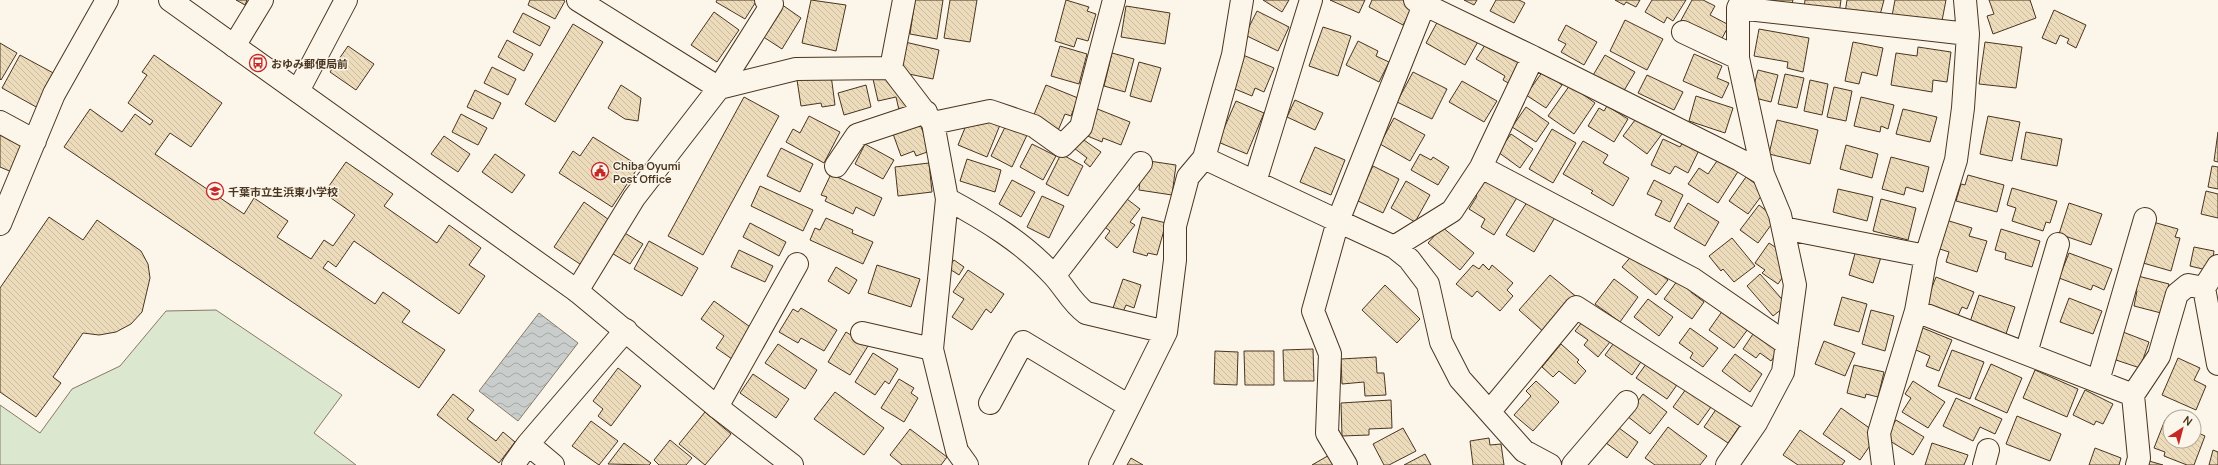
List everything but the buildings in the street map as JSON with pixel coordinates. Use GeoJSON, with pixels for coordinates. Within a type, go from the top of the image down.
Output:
{"type":"FeatureCollection","features":[{"type":"Feature","properties":{"kind":"street"},"geometry":{"type":"LineString","coordinates":[[0,224],[54,94],[107,0]]}},
{"type":"Feature","properties":{"kind":"street"},"geometry":{"type":"LineString","coordinates":[[170,0],[577,291],[626,330],[717,407],[792,465]]}},
{"type":"Feature","properties":{"kind":"street"},"geometry":{"type":"LineString","coordinates":[[234,46],[262,0]]}},
{"type":"Feature","properties":{"kind":"street"},"geometry":{"type":"LineString","coordinates":[[298,91],[346,0]]}},
{"type":"Feature","properties":{"kind":"street"},"geometry":{"type":"LineString","coordinates":[[578,0],[719,88],[796,69],[892,68]]}},
{"type":"Feature","properties":{"kind":"street"},"geometry":{"type":"LineString","coordinates":[[577,291],[634,198],[719,88],[772,4],[766,0]]}},
{"type":"Feature","properties":{"kind":"street"},"geometry":{"type":"LineString","coordinates":[[904,0],[892,68],[929,117],[947,199],[932,349],[957,450],[967,465]]}},
{"type":"Feature","properties":{"kind":"street"},"geometry":{"type":"LineString","coordinates":[[836,166],[857,135],[929,117],[990,111],[1034,126],[1062,146],[1080,127],[1114,0]]}},
{"type":"Feature","properties":{"kind":"street"},"geometry":{"type":"LineString","coordinates":[[1100,465],[1166,332],[1175,260],[1175,226],[1188,177],[1204,158],[1233,55],[1242,0]]}},
{"type":"Feature","properties":{"kind":"street"},"geometry":{"type":"LineString","coordinates":[[1255,182],[1311,0]]}},
{"type":"Feature","properties":{"kind":"street"},"geometry":{"type":"LineString","coordinates":[[1883,465],[1879,434],[1916,311],[1926,256],[1956,160],[1963,108],[1968,34],[1965,0]]}},
{"type":"Feature","properties":{"kind":"street"},"geometry":{"type":"LineString","coordinates":[[1346,465],[1327,433],[1330,354],[1313,311],[1338,221],[1421,2],[1740,160],[1764,174]]}},
{"type":"Feature","properties":{"kind":"street"},"geometry":{"type":"LineString","coordinates":[[1727,465],[1756,423],[1783,372],[1795,285],[1780,214],[1764,174],[1738,58],[1740,4],[1968,34]]}},
{"type":"Feature","properties":{"kind":"street"},"geometry":{"type":"LineString","coordinates":[[1683,32],[1738,58]]}},
{"type":"Feature","properties":{"kind":"street"},"geometry":{"type":"LineString","coordinates":[[1394,247],[1452,211],[1481,167],[1533,57]]}},
{"type":"Feature","properties":{"kind":"street"},"geometry":{"type":"LineString","coordinates":[[0,122],[35,141]]}},
{"type":"Feature","properties":{"kind":"street"},"geometry":{"type":"LineString","coordinates":[[1204,158],[1394,247],[1409,259],[1428,284],[1441,342],[1460,379],[1524,451],[1550,465]]}},
{"type":"Feature","properties":{"kind":"street"},"geometry":{"type":"LineString","coordinates":[[1054,276],[1141,163]]}},
{"type":"Feature","properties":{"kind":"street"},"geometry":{"type":"LineString","coordinates":[[1481,167],[1693,279],[1787,344]]}},
{"type":"Feature","properties":{"kind":"street"},"geometry":{"type":"LineString","coordinates":[[947,199],[994,226],[1025,248],[1054,276],[1076,306],[1086,313],[1166,332]]}},
{"type":"Feature","properties":{"kind":"street"},"geometry":{"type":"LineString","coordinates":[[2098,381],[2145,219]]}},
{"type":"Feature","properties":{"kind":"street"},"geometry":{"type":"LineString","coordinates":[[1783,228],[1926,256]]}},
{"type":"Feature","properties":{"kind":"street"},"geometry":{"type":"LineString","coordinates":[[2026,353],[2058,244]]}},
{"type":"Feature","properties":{"kind":"street"},"geometry":{"type":"LineString","coordinates":[[717,407],[797,264]]}},
{"type":"Feature","properties":{"kind":"street"},"geometry":{"type":"LineString","coordinates":[[2218,266],[2204,288],[2218,364]]}},
{"type":"Feature","properties":{"kind":"street"},"geometry":{"type":"LineString","coordinates":[[2137,465],[2139,458],[2134,395],[2159,356],[2176,294],[2188,285],[2204,288]]}},
{"type":"Feature","properties":{"kind":"street"},"geometry":{"type":"LineString","coordinates":[[1490,411],[1576,307],[1756,423]]}},
{"type":"Feature","properties":{"kind":"street"},"geometry":{"type":"LineString","coordinates":[[1916,311],[2134,395]]}},
{"type":"Feature","properties":{"kind":"street"},"geometry":{"type":"LineString","coordinates":[[513,465],[528,444],[626,330]]}},
{"type":"Feature","properties":{"kind":"street"},"geometry":{"type":"LineString","coordinates":[[862,333],[932,349]]}},
{"type":"Feature","properties":{"kind":"street"},"geometry":{"type":"LineString","coordinates":[[990,403],[1023,342],[1129,406]]}},
{"type":"Feature","properties":{"kind":"street"},"geometry":{"type":"LineString","coordinates":[[1573,465],[1627,402]]}},
{"type":"Feature","properties":{"kind":"street"},"geometry":{"type":"LineString","coordinates":[[528,444],[553,465]]}},
{"type":"Feature","properties":{"kind":"green space"},"geometry":{"type":"Polygon","coordinates":[[[216,310],[342,395],[314,433],[356,465],[0,465],[0,405],[40,433],[72,389],[120,366],[166,311],[216,310]]]}},
{"type":"Feature","properties":{"kind":"water"},"geometry":{"type":"Polygon","coordinates":[[[539,313],[578,343],[518,421],[479,391],[539,313]]]}},
{"type":"Feature","properties":{"kind":"place","name":"おゆみ郵便局前"},"geometry":{"type":"Point","coordinates":[258,63]}},
{"type":"Feature","properties":{"kind":"place","name":"Chiba Oyumi Post Office"},"geometry":{"type":"Point","coordinates":[600,171]}},
{"type":"Feature","properties":{"kind":"place","name":"千葉市立生浜東小学校"},"geometry":{"type":"Point","coordinates":[215,191]}}]}
